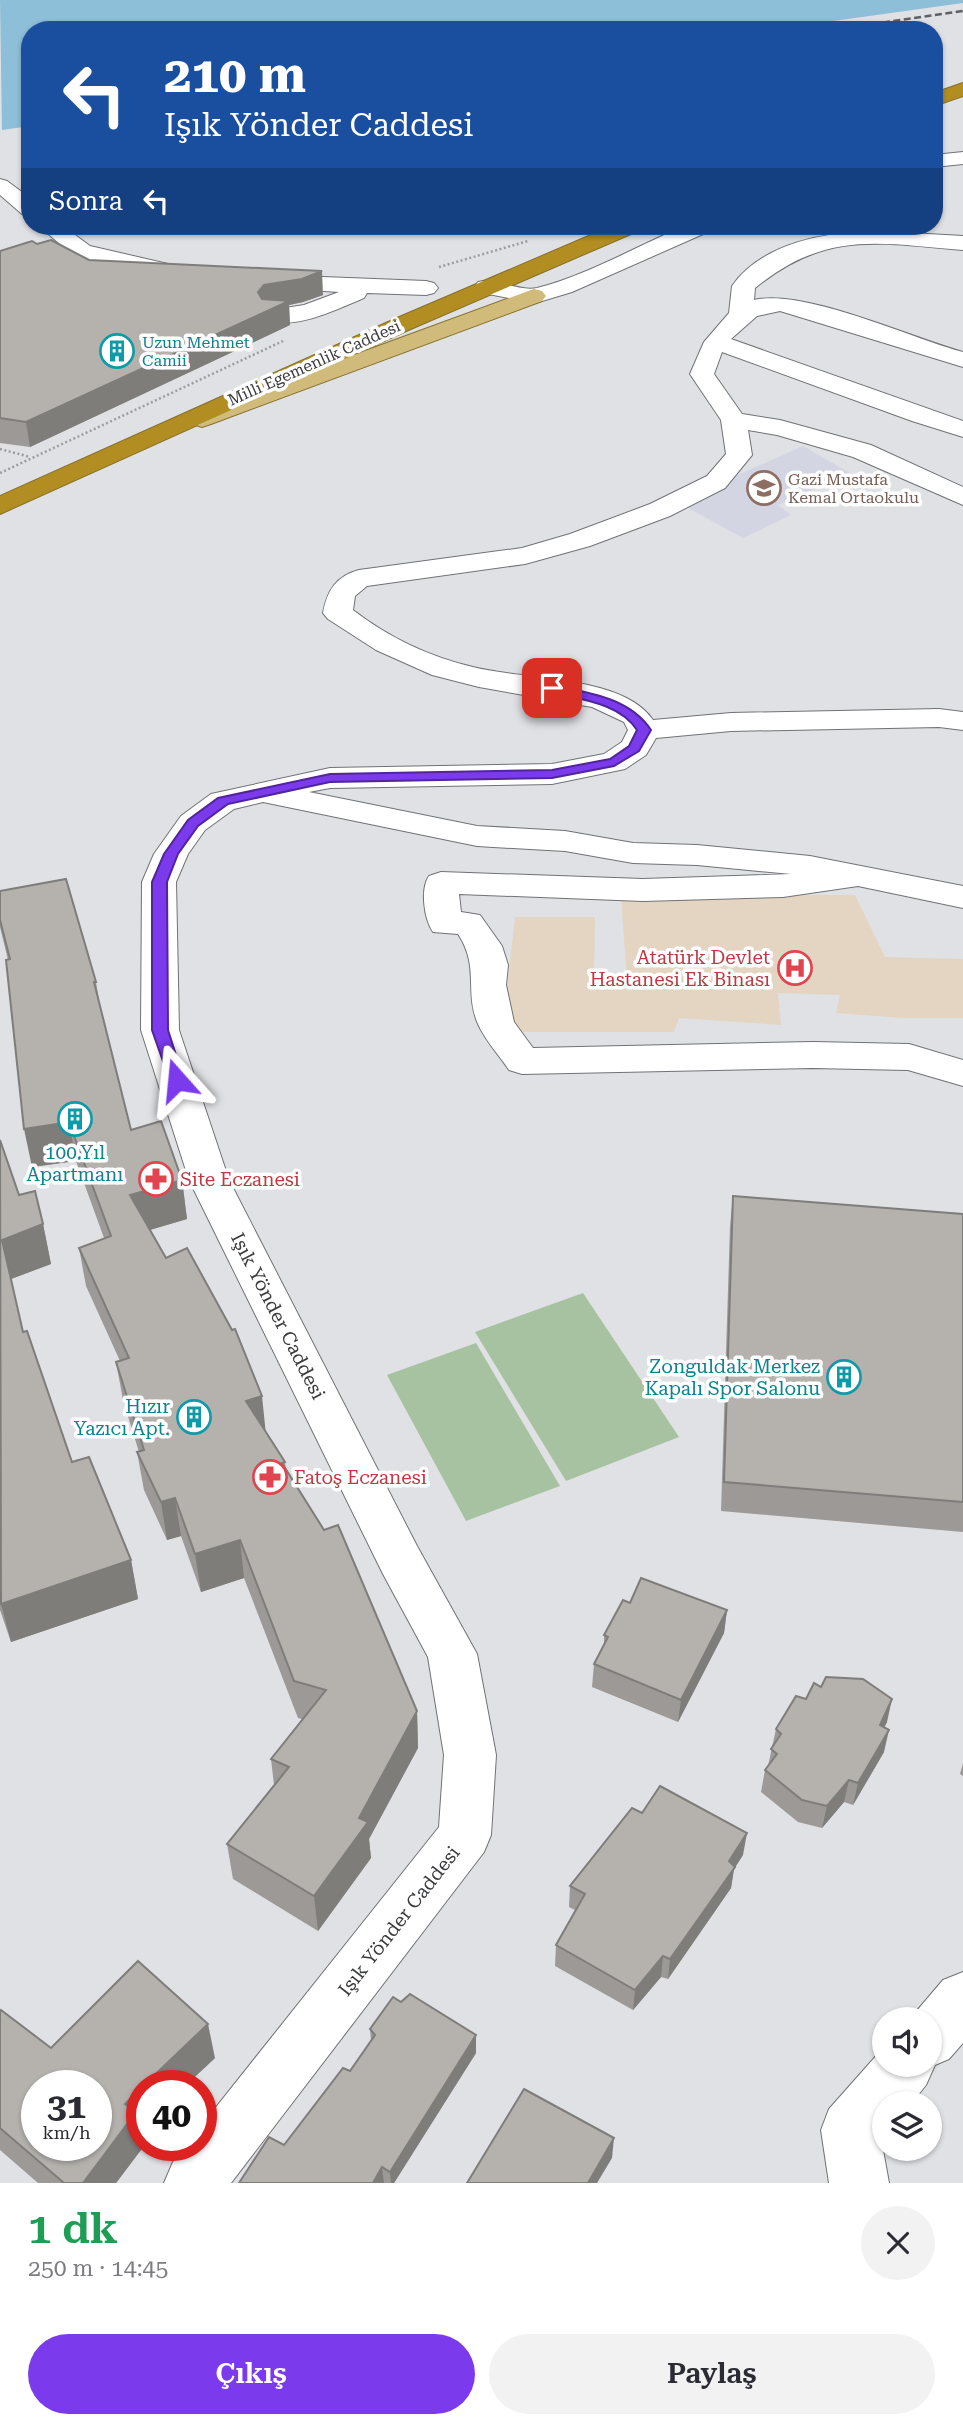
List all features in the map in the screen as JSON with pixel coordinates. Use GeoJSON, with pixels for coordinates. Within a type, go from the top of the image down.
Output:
{"type":"FeatureCollection","features":[{"type":"Feature","properties":{"kind":"highway"},"geometry":{"type":"LineString","coordinates":[[943,82],[963,74]]}},
{"type":"Feature","properties":{"kind":"highway"},"geometry":{"type":"LineString","coordinates":[[943,97],[963,89]]}},
{"type":"Feature","properties":{"kind":"highway","name":"Milli Egemenlik Caddesi"},"geometry":{"type":"LineString","coordinates":[[0,506],[572,235]]}},
{"type":"Feature","properties":{"kind":"highway","name":"Milli Egemenlik Caddesi"},"geometry":{"type":"LineString","coordinates":[[337,326],[426,288],[468,283],[604,235]]}},
{"type":"Feature","properties":{"kind":"highway","name":"Milli Egemenlik Caddesi"},"geometry":{"type":"LineString","coordinates":[[0,487],[262,362]]}},
{"type":"Feature","properties":{"kind":"main road"},"geometry":{"type":"LineString","coordinates":[[468,283],[486,304],[529,297]]}},
{"type":"Feature","properties":{"kind":"main road"},"geometry":{"type":"LineString","coordinates":[[144,440],[529,297]]}},
{"type":"Feature","properties":{"kind":"street"},"geometry":{"type":"LineString","coordinates":[[943,160],[963,158]]}},
{"type":"Feature","properties":{"kind":"street"},"geometry":{"type":"LineString","coordinates":[[0,185],[21,202]]}},
{"type":"Feature","properties":{"kind":"street"},"geometry":{"type":"LineString","coordinates":[[62,235],[82,251],[190,276]]}},
{"type":"Feature","properties":{"kind":"street"},"geometry":{"type":"LineString","coordinates":[[468,283],[529,297],[575,283],[682,235]]}},
{"type":"Feature","properties":{"kind":"street"},"geometry":{"type":"LineString","coordinates":[[741,314],[744,286],[757,273],[803,246],[834,239],[860,238],[963,243]]}},
{"type":"Feature","properties":{"kind":"street"},"geometry":{"type":"LineString","coordinates":[[254,281],[426,288]]}},
{"type":"Feature","properties":{"kind":"street"},"geometry":{"type":"LineString","coordinates":[[274,316],[308,312],[367,287]]}},
{"type":"Feature","properties":{"kind":"street"},"geometry":{"type":"LineString","coordinates":[[963,360],[790,306],[772,304],[741,314],[706,356],[702,374],[734,420],[739,455],[716,482],[660,510],[580,540],[525,556],[359,579],[341,593],[338,613],[361,632],[404,653],[477,678],[552,688],[603,700],[635,716],[644,730],[731,722],[939,719],[963,721]]}},
{"type":"Feature","properties":{"kind":"street"},"geometry":{"type":"LineString","coordinates":[[716,342],[963,429]]}},
{"type":"Feature","properties":{"kind":"street"},"geometry":{"type":"LineString","coordinates":[[734,420],[780,428],[863,451],[963,497]]}},
{"type":"Feature","properties":{"kind":"street","name":"Işık Yönder Caddesi"},"geometry":{"type":"LineString","coordinates":[[194,2183],[465,1835],[470,1755],[452,1654],[400,1560],[209,1180],[160,1030],[159,882],[171,854],[193,823],[223,801],[259,791],[342,778],[552,774],[614,762],[635,748],[644,730]]}},
{"type":"Feature","properties":{"kind":"street"},"geometry":{"type":"LineString","coordinates":[[259,791],[477,836],[565,841],[634,853],[760,861],[864,875],[963,897]]}},
{"type":"Feature","properties":{"kind":"street"},"geometry":{"type":"LineString","coordinates":[[864,875],[783,886],[643,890],[441,883],[445,924],[468,922],[484,946],[491,965],[488,985],[496,1023],[522,1061],[813,1055],[909,1057],[963,1073]]}},
{"type":"Feature","properties":{"kind":"street"},"geometry":{"type":"LineString","coordinates":[[942,2024],[963,2000]]}},
{"type":"Feature","properties":{"kind":"street"},"geometry":{"type":"LineString","coordinates":[[859,2183],[850,2130],[896,2077]]}},
{"type":"Feature","properties":{"kind":"path"},"geometry":{"type":"LineString","coordinates":[[0,449],[31,457]]}},
{"type":"Feature","properties":{"kind":"shaded area","name":"Gazi Mustafa Kemal Ortaokulu"},"geometry":{"type":"Polygon","coordinates":[[[803,446],[850,473],[778,505],[791,515],[743,538],[677,502],[803,446]]]}},
{"type":"Feature","properties":{"kind":"shaded area","name":"Atatürk Devlet Hastanesi Ek Binası"},"geometry":{"type":"Polygon","coordinates":[[[855,895],[885,957],[963,959],[963,1018],[902,1018],[836,1013],[840,995],[778,993],[781,1025],[679,1018],[674,1032],[502,1032],[515,917],[595,917],[594,978],[627,979],[621,898],[855,895]]]}},
{"type":"Feature","properties":{"kind":"green space"},"geometry":{"type":"Polygon","coordinates":[[[583,1293],[679,1437],[566,1481],[475,1332],[583,1293]]]}},
{"type":"Feature","properties":{"kind":"green space"},"geometry":{"type":"Polygon","coordinates":[[[476,1343],[560,1486],[466,1521],[387,1375],[476,1343]]]}},
{"type":"Feature","properties":{"kind":"water"},"geometry":{"type":"Polygon","coordinates":[[[0,0],[963,0],[963,3],[833,21],[21,21],[21,127],[2,130],[0,0]]]}},
{"type":"Feature","properties":{"kind":"building","name":"Uzun Mehmet Camii"},"geometry":{"type":"Polygon","coordinates":[[[51,240],[89,260],[322,271],[302,279],[264,285],[258,292],[262,299],[289,301],[26,422],[0,418],[0,251],[32,241],[37,244],[51,240]]]}},
{"type":"Feature","properties":{"kind":"building"},"geometry":{"type":"Polygon","coordinates":[[[66,879],[96,982],[131,1130],[161,1121],[182,1180],[130,1195],[166,1258],[187,1248],[232,1330],[235,1329],[262,1396],[246,1401],[324,1530],[338,1525],[417,1711],[359,1818],[368,1822],[314,1896],[227,1844],[289,1767],[271,1759],[326,1690],[294,1681],[240,1540],[195,1554],[175,1498],[161,1502],[137,1452],[144,1450],[116,1362],[129,1358],[79,1248],[111,1236],[69,1122],[24,1129],[6,960],[10,959],[0,920],[0,891],[66,879]]]}},
{"type":"Feature","properties":{"kind":"building"},"geometry":{"type":"Polygon","coordinates":[[[0,1140],[19,1195],[35,1191],[43,1224],[2,1240],[23,1332],[27,1331],[72,1462],[89,1457],[131,1560],[1,1604],[0,1140]]]}},
{"type":"Feature","properties":{"kind":"building","name":"Zonguldak Merkez Kapalı Spor Salonu"},"geometry":{"type":"Polygon","coordinates":[[[733,1196],[963,1214],[963,1502],[724,1482],[733,1196]]]}},
{"type":"Feature","properties":{"kind":"building"},"geometry":{"type":"Polygon","coordinates":[[[641,1578],[727,1610],[681,1700],[594,1664],[608,1637],[604,1635],[623,1600],[630,1603],[641,1578]]]}},
{"type":"Feature","properties":{"kind":"building"},"geometry":{"type":"Polygon","coordinates":[[[826,1677],[863,1679],[892,1699],[880,1725],[889,1730],[858,1783],[849,1780],[827,1806],[802,1800],[765,1770],[777,1754],[771,1749],[781,1734],[776,1729],[796,1696],[806,1699],[814,1683],[821,1687],[826,1677]]]}},
{"type":"Feature","properties":{"kind":"building"},"geometry":{"type":"Polygon","coordinates":[[[660,1786],[747,1833],[729,1861],[735,1867],[670,1959],[663,1956],[635,1990],[556,1945],[585,1894],[570,1886],[632,1808],[642,1813],[660,1786]]]}},
{"type":"Feature","properties":{"kind":"building"},"geometry":{"type":"Polygon","coordinates":[[[138,1961],[208,2024],[160,2070],[126,2070],[126,2125],[112,2144],[112,2070],[21,2070],[21,2146],[0,2128],[1,2010],[51,2048],[138,1961]]]}},
{"type":"Feature","properties":{"kind":"building"},"geometry":{"type":"Polygon","coordinates":[[[410,1994],[476,2035],[390,2172],[382,2167],[373,2183],[239,2183],[269,2137],[284,2145],[343,2068],[350,2071],[375,2035],[370,2029],[393,1997],[401,2002],[410,1994]]]}},
{"type":"Feature","properties":{"kind":"building"},"geometry":{"type":"Polygon","coordinates":[[[524,2089],[614,2138],[588,2183],[467,2183],[524,2089]]]}},
{"type":"Feature","properties":{"kind":"building"},"geometry":{"type":"Polygon","coordinates":[[[38,2161],[99,2161],[83,2183],[64,2183],[38,2161]]]}},
{"type":"Feature","properties":{"kind":"railway"},"geometry":{"type":"LineString","coordinates":[[894,21],[963,11]]}},
{"type":"Feature","properties":{"kind":"place","name":"Uzun Mehmet Camii"},"geometry":{"type":"Point","coordinates":[117,351]}},
{"type":"Feature","properties":{"kind":"place","name":"Gazi Mustafa Kemal Ortaokulu"},"geometry":{"type":"Point","coordinates":[764,488]}},
{"type":"Feature","properties":{"kind":"place","name":"Atatürk Devlet Hastanesi Ek Binası"},"geometry":{"type":"Point","coordinates":[795,968]}},
{"type":"Feature","properties":{"kind":"place","name":"100.Yıl Apartmanı"},"geometry":{"type":"Point","coordinates":[75,1119]}},
{"type":"Feature","properties":{"kind":"place","name":"Site Eczanesi"},"geometry":{"type":"Point","coordinates":[156,1179]}},
{"type":"Feature","properties":{"kind":"place","name":"Zonguldak Merkez Kapalı Spor Salonu"},"geometry":{"type":"Point","coordinates":[844,1377]}},
{"type":"Feature","properties":{"kind":"place","name":"Hızır Yazıcı Apt."},"geometry":{"type":"Point","coordinates":[194,1417]}},
{"type":"Feature","properties":{"kind":"place","name":"Fatoş Eczanesi"},"geometry":{"type":"Point","coordinates":[270,1477]}},
{"type":"Feature","properties":{"kind":"route"},"geometry":{"type":"LineString","coordinates":[[177,1080],[160,1030],[159,882],[171,854],[193,823],[223,801],[259,791],[330,778],[552,774],[614,762],[635,748],[644,730],[635,716],[603,700],[552,688]]}}]}
